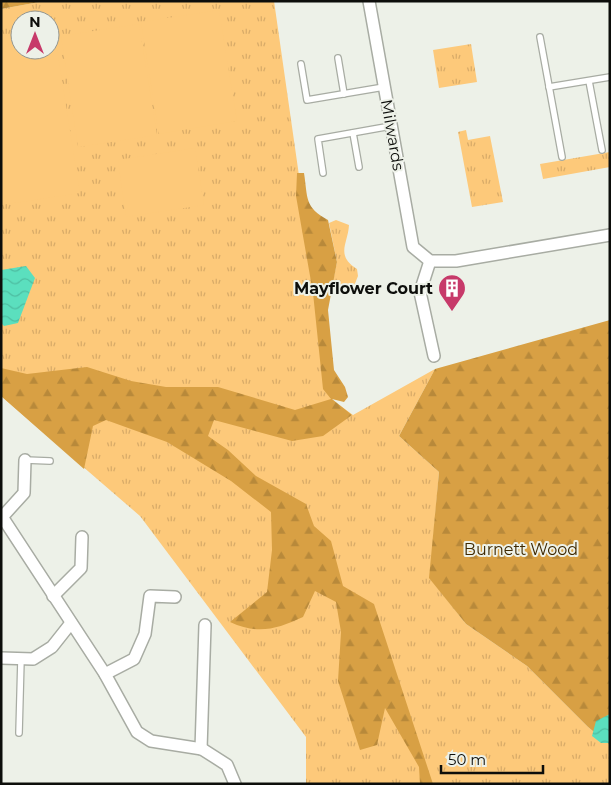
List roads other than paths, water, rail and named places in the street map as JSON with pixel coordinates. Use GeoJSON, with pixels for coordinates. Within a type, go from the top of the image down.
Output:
{"type":"FeatureCollection","features":[{"type":"Feature","properties":{"kind":"street","name":"Milwards"},"geometry":{"type":"LineString","coordinates":[[369,1],[413,247],[430,261]]}},
{"type":"Feature","properties":{"kind":"street"},"geometry":{"type":"LineString","coordinates":[[434,356],[420,292],[430,261],[456,261],[610,235]]}},
{"type":"Feature","properties":{"kind":"street"},"geometry":{"type":"LineString","coordinates":[[25,460],[24,493],[2,515],[105,674],[137,732],[152,741],[201,748],[227,765],[235,784]]}},
{"type":"Feature","properties":{"kind":"street"},"geometry":{"type":"LineString","coordinates":[[53,596],[81,568],[82,537]]}},
{"type":"Feature","properties":{"kind":"street"},"geometry":{"type":"LineString","coordinates":[[105,674],[134,659],[144,634],[150,596],[175,597]]}},
{"type":"Feature","properties":{"kind":"street"},"geometry":{"type":"LineString","coordinates":[[1,658],[32,659],[52,647],[71,623]]}},
{"type":"Feature","properties":{"kind":"street"},"geometry":{"type":"LineString","coordinates":[[201,748],[205,625]]}},
{"type":"Feature","properties":{"kind":"lane"},"geometry":{"type":"LineString","coordinates":[[540,37],[562,157]]}},
{"type":"Feature","properties":{"kind":"lane"},"geometry":{"type":"LineString","coordinates":[[338,58],[344,94]]}},
{"type":"Feature","properties":{"kind":"lane"},"geometry":{"type":"LineString","coordinates":[[301,64],[307,100],[384,87]]}},
{"type":"Feature","properties":{"kind":"lane"},"geometry":{"type":"LineString","coordinates":[[549,87],[610,77]]}},
{"type":"Feature","properties":{"kind":"lane"},"geometry":{"type":"LineString","coordinates":[[589,81],[602,150]]}},
{"type":"Feature","properties":{"kind":"lane"},"geometry":{"type":"LineString","coordinates":[[323,173],[318,139],[391,126]]}},
{"type":"Feature","properties":{"kind":"lane"},"geometry":{"type":"LineString","coordinates":[[353,133],[359,167]]}},
{"type":"Feature","properties":{"kind":"lane"},"geometry":{"type":"LineString","coordinates":[[25,460],[50,460]]}},
{"type":"Feature","properties":{"kind":"lane"},"geometry":{"type":"LineString","coordinates":[[19,734],[21,658]]}},
{"type":"Feature","properties":{"kind":"water"},"geometry":{"type":"Polygon","coordinates":[[[26,266],[35,278],[18,323],[4,326],[1,323],[1,270],[26,266]]]}},
{"type":"Feature","properties":{"kind":"water"},"geometry":{"type":"Polygon","coordinates":[[[610,714],[610,743],[601,743],[592,736],[596,721],[610,714]]]}},
{"type":"Feature","properties":{"kind":"place","name":"Mayflower Court"},"geometry":{"type":"Point","coordinates":[452,312]}},
{"type":"Feature","properties":{"kind":"park label","name":"Burnett Wood"},"geometry":{"type":"Point","coordinates":[521,549]}}]}
